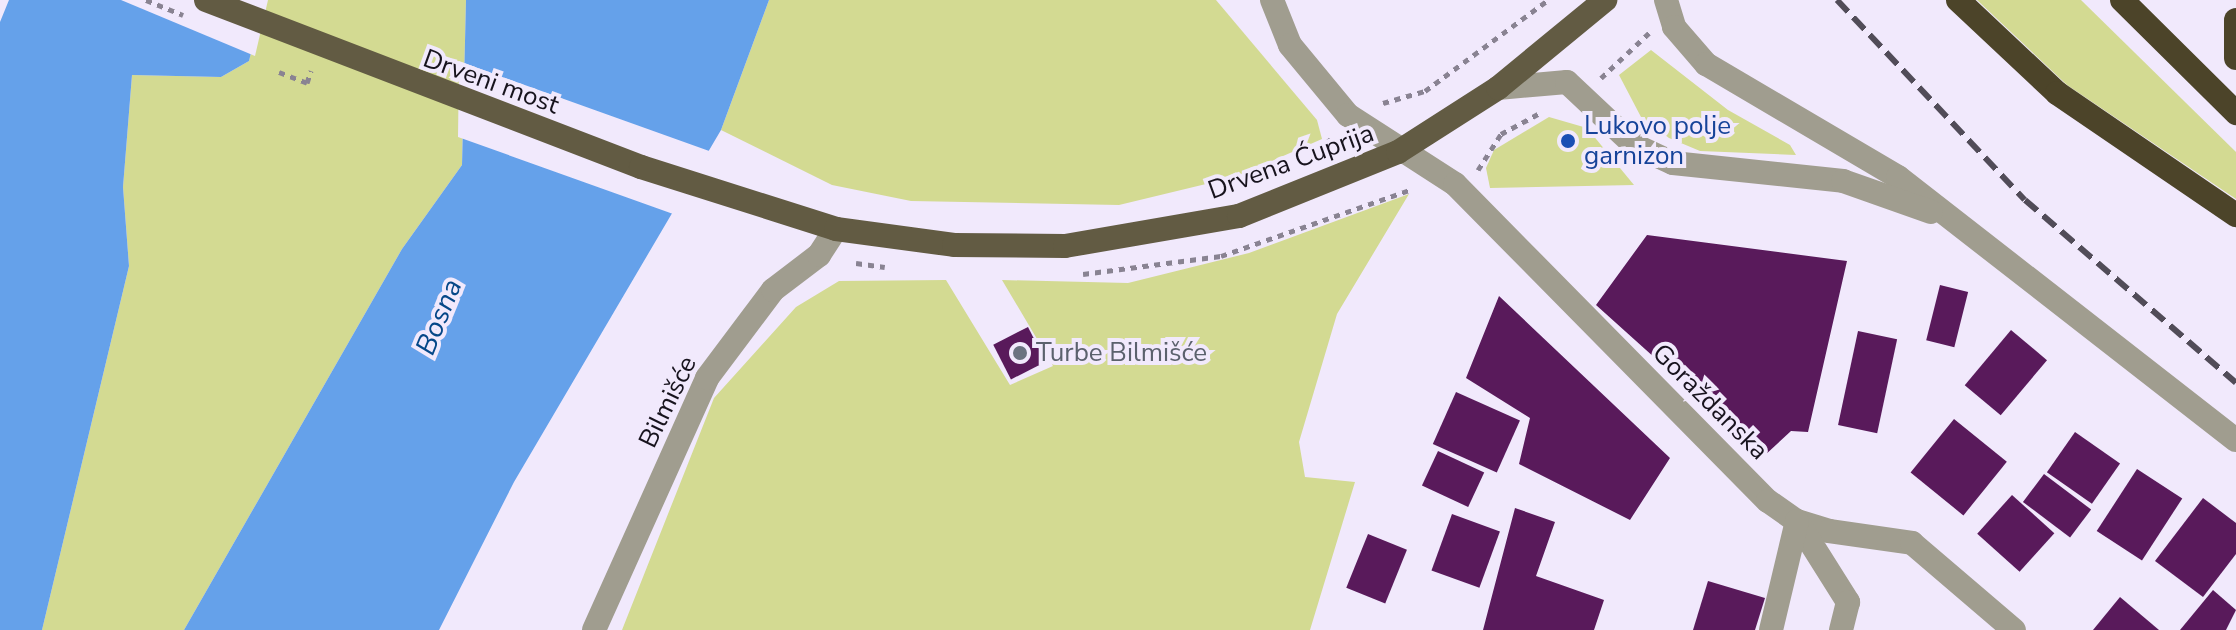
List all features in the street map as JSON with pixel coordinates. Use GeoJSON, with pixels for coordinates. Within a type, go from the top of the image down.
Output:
{"type":"FeatureCollection","features":[{"type":"Feature","properties":{"kind":"highway"},"geometry":{"type":"LineString","coordinates":[[1958,0],[2057,93],[2236,215]]}},
{"type":"Feature","properties":{"kind":"highway"},"geometry":{"type":"LineString","coordinates":[[2122,0],[2236,113]]}},
{"type":"Feature","properties":{"kind":"highway"},"geometry":{"type":"LineString","coordinates":[[2236,20],[2236,58]]}},
{"type":"Feature","properties":{"kind":"main road","name":"Drveni most"},"geometry":{"type":"LineString","coordinates":[[206,0],[429,89],[759,205]]}},
{"type":"Feature","properties":{"kind":"main road","name":"Drvena Ćuprija"},"geometry":{"type":"LineString","coordinates":[[759,205],[836,229],[954,245],[1065,246],[1150,236],[1239,216],[1398,152],[1498,88],[1605,0]]}},
{"type":"Feature","properties":{"kind":"street","name":"Goraždanska"},"geometry":{"type":"LineString","coordinates":[[1272,0],[1290,45],[1348,115],[1398,152],[1455,184],[1797,521],[1848,602],[1841,630]]}},
{"type":"Feature","properties":{"kind":"street"},"geometry":{"type":"LineString","coordinates":[[1666,0],[1674,27],[1706,64],[1868,157],[1966,227],[2236,440]]}},
{"type":"Feature","properties":{"kind":"street"},"geometry":{"type":"LineString","coordinates":[[1498,88],[1567,82],[1634,145],[1673,163],[1843,181],[1966,227]]}},
{"type":"Feature","properties":{"kind":"street","name":"Bilmišće"},"geometry":{"type":"LineString","coordinates":[[594,630],[707,378],[773,290],[819,255],[836,229]]}},
{"type":"Feature","properties":{"kind":"street"},"geometry":{"type":"LineString","coordinates":[[1771,630],[1797,521],[1912,543],[2014,630]]}},
{"type":"Feature","properties":{"kind":"path"},"geometry":{"type":"LineString","coordinates":[[1312,154],[1332,142],[1331,126],[1348,115],[1425,91],[1548,0]]}},
{"type":"Feature","properties":{"kind":"path"},"geometry":{"type":"LineString","coordinates":[[279,72],[307,83],[313,66]]}},
{"type":"Feature","properties":{"kind":"green space"},"geometry":{"type":"Polygon","coordinates":[[[264,0],[466,0],[462,165],[402,249],[184,630],[42,630],[129,266],[123,187],[132,75],[221,77],[249,61],[264,0]]]}},
{"type":"Feature","properties":{"kind":"green space"},"geometry":{"type":"Polygon","coordinates":[[[769,0],[1216,0],[1317,120],[1322,139],[1235,177],[1119,205],[911,201],[832,185],[721,130],[769,0]]]}},
{"type":"Feature","properties":{"kind":"green space"},"geometry":{"type":"Polygon","coordinates":[[[1977,0],[2081,0],[2236,152],[2236,199],[2067,85],[1977,0]]]}},
{"type":"Feature","properties":{"kind":"green space"},"geometry":{"type":"Polygon","coordinates":[[[1651,50],[1728,110],[1790,145],[1796,155],[1700,151],[1669,138],[1641,117],[1619,75],[1651,50]]]}},
{"type":"Feature","properties":{"kind":"green space"},"geometry":{"type":"Polygon","coordinates":[[[1549,117],[1587,128],[1634,185],[1490,188],[1486,168],[1494,150],[1549,117]]]}},
{"type":"Feature","properties":{"kind":"green space"},"geometry":{"type":"Polygon","coordinates":[[[1409,194],[1337,314],[1299,442],[1305,477],[1355,482],[1310,630],[622,630],[714,398],[796,307],[839,281],[946,280],[1010,385],[1053,366],[1002,280],[1128,283],[1249,253],[1409,194]]]}},
{"type":"Feature","properties":{"kind":"water"},"geometry":{"type":"Polygon","coordinates":[[[9,0],[264,0],[249,61],[221,77],[132,75],[123,187],[129,266],[42,630],[0,630],[0,22],[9,0]]]}},
{"type":"Feature","properties":{"kind":"water","name":"Bosna"},"geometry":{"type":"Polygon","coordinates":[[[466,0],[769,0],[721,130],[514,482],[439,630],[184,630],[402,249],[462,165],[466,0]]]}},
{"type":"Feature","properties":{"kind":"pier"},"geometry":{"type":"Polygon","coordinates":[[[121,0],[268,0],[255,56],[121,0]]]}},
{"type":"Feature","properties":{"kind":"pier"},"geometry":{"type":"Polygon","coordinates":[[[459,61],[712,152],[676,215],[458,137],[459,61]]]}},
{"type":"Feature","properties":{"kind":"building"},"geometry":{"type":"Polygon","coordinates":[[[1647,235],[1847,261],[1808,432],[1791,431],[1764,456],[1596,305],[1647,235]]]}},
{"type":"Feature","properties":{"kind":"building"},"geometry":{"type":"Polygon","coordinates":[[[1940,285],[1968,292],[1954,347],[1926,340],[1940,285]]]}},
{"type":"Feature","properties":{"kind":"building"},"geometry":{"type":"Polygon","coordinates":[[[1499,296],[1670,458],[1630,520],[1519,464],[1530,418],[1466,378],[1499,296]]]}},
{"type":"Feature","properties":{"kind":"building","name":"Turbe Bilmišće"},"geometry":{"type":"Polygon","coordinates":[[[1028,327],[1046,362],[1011,379],[993,345],[1028,327]]]}},
{"type":"Feature","properties":{"kind":"building"},"geometry":{"type":"Polygon","coordinates":[[[2011,330],[2047,360],[2001,415],[1965,385],[2011,330]]]}},
{"type":"Feature","properties":{"kind":"building"},"geometry":{"type":"Polygon","coordinates":[[[1858,331],[1897,339],[1877,433],[1838,425],[1858,331]]]}},
{"type":"Feature","properties":{"kind":"building"},"geometry":{"type":"Polygon","coordinates":[[[1456,392],[1520,420],[1497,473],[1433,444],[1456,392]]]}},
{"type":"Feature","properties":{"kind":"building"},"geometry":{"type":"Polygon","coordinates":[[[1954,419],[2007,462],[1963,515],[1911,473],[1954,419]]]}},
{"type":"Feature","properties":{"kind":"building"},"geometry":{"type":"Polygon","coordinates":[[[2075,432],[2120,464],[2092,504],[2047,472],[2075,432]]]}},
{"type":"Feature","properties":{"kind":"building"},"geometry":{"type":"Polygon","coordinates":[[[1438,451],[1484,473],[1468,507],[1422,485],[1438,451]]]}},
{"type":"Feature","properties":{"kind":"building"},"geometry":{"type":"Polygon","coordinates":[[[2137,469],[2182,498],[2142,560],[2097,531],[2137,469]]]}},
{"type":"Feature","properties":{"kind":"building"},"geometry":{"type":"Polygon","coordinates":[[[2044,474],[2091,510],[2070,537],[2023,502],[2044,474]]]}},
{"type":"Feature","properties":{"kind":"building"},"geometry":{"type":"Polygon","coordinates":[[[2012,495],[2054,533],[2020,572],[1977,534],[2012,495]]]}},
{"type":"Feature","properties":{"kind":"building"},"geometry":{"type":"Polygon","coordinates":[[[2203,498],[2236,523],[2236,554],[2203,597],[2155,561],[2203,498]]]}},
{"type":"Feature","properties":{"kind":"building"},"geometry":{"type":"Polygon","coordinates":[[[1515,508],[1555,522],[1536,576],[1604,600],[1594,630],[1483,630],[1515,508]]]}},
{"type":"Feature","properties":{"kind":"building"},"geometry":{"type":"Polygon","coordinates":[[[1452,514],[1500,531],[1479,588],[1431,570],[1452,514]]]}},
{"type":"Feature","properties":{"kind":"building"},"geometry":{"type":"Polygon","coordinates":[[[1368,534],[1407,550],[1385,604],[1346,588],[1368,534]]]}},
{"type":"Feature","properties":{"kind":"building"},"geometry":{"type":"Polygon","coordinates":[[[1708,581],[1765,598],[1755,630],[1693,630],[1708,581]]]}},
{"type":"Feature","properties":{"kind":"building"},"geometry":{"type":"Polygon","coordinates":[[[2213,590],[2236,610],[2226,630],[2180,630],[2213,590]]]}},
{"type":"Feature","properties":{"kind":"building"},"geometry":{"type":"Polygon","coordinates":[[[2120,597],[2159,630],[2093,630],[2120,597]]]}},
{"type":"Feature","properties":{"kind":"railway"},"geometry":{"type":"LineString","coordinates":[[1837,0],[2025,200],[2236,383]]}},
{"type":"Feature","properties":{"kind":"place","name":"Lukovo polje garnizon"},"geometry":{"type":"Point","coordinates":[1568,141]}},
{"type":"Feature","properties":{"kind":"place","name":"Turbe Bilmišće"},"geometry":{"type":"Point","coordinates":[1020,353]}}]}
